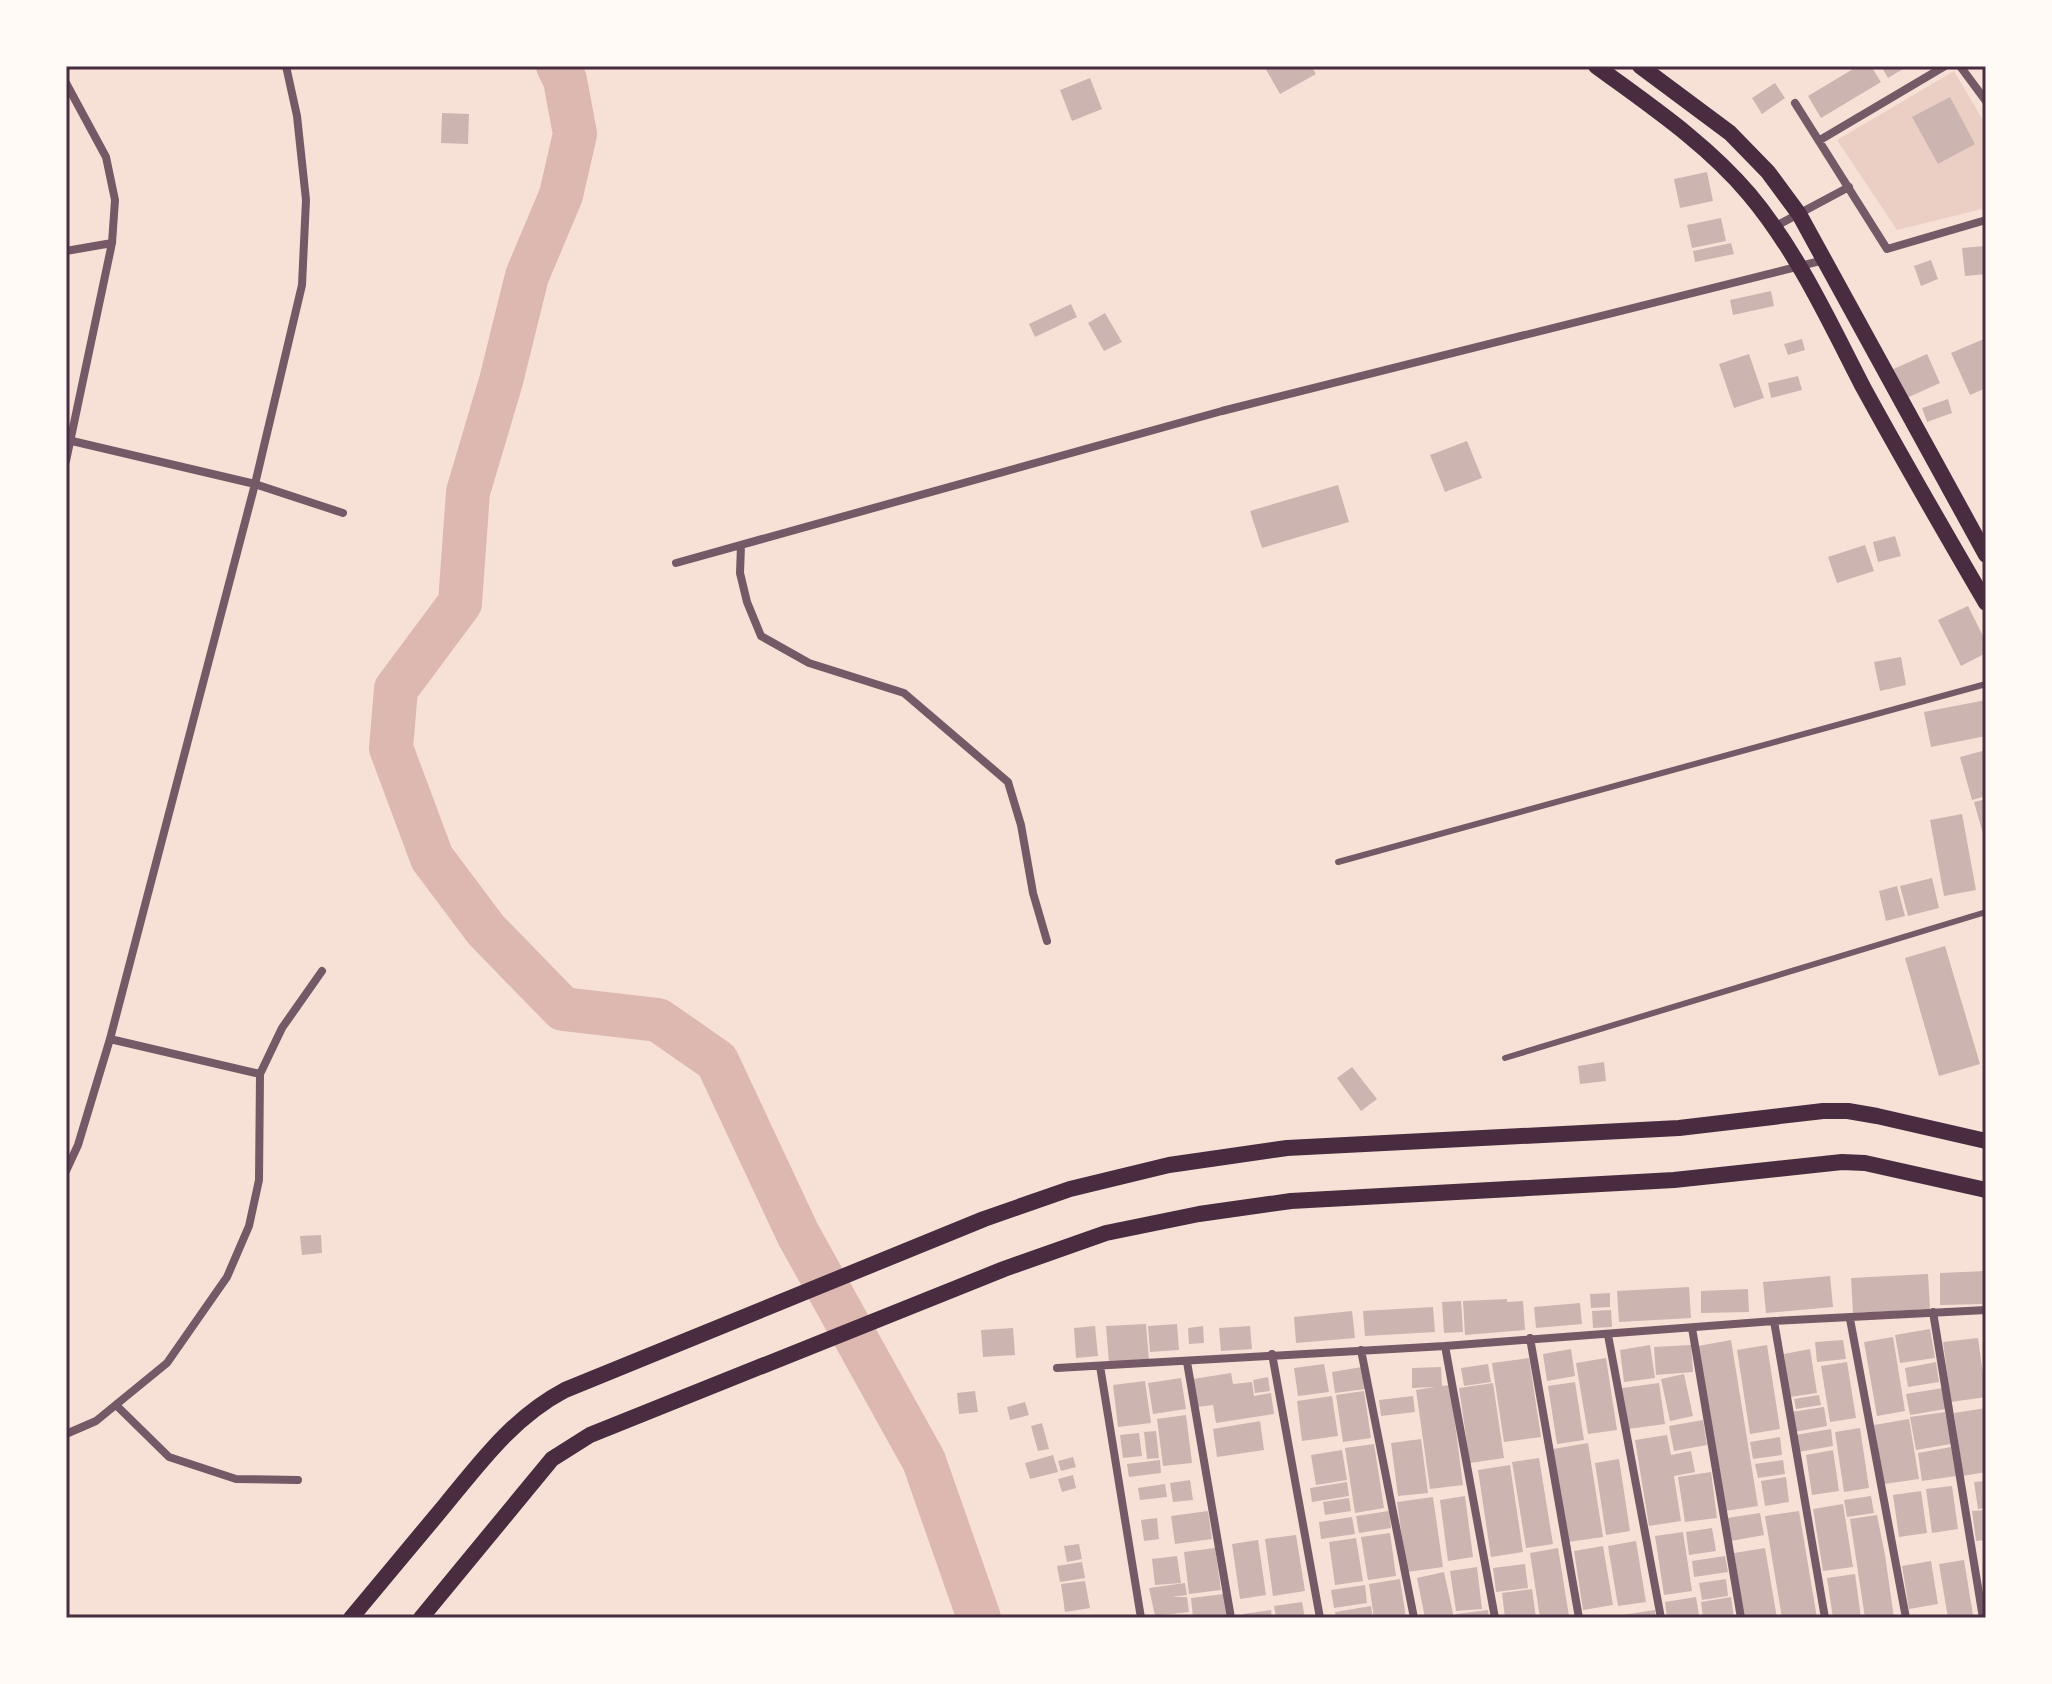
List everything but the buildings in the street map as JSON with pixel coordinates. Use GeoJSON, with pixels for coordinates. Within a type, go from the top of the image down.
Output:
{"type":"FeatureCollection","features":[{"type":"Feature","properties":{"kind":"main road"},"geometry":{"type":"LineString","coordinates":[[1596,66],[1663,115],[1713,158],[1748,193],[1774,227],[1800,267],[1902,458],[1986,603]]}},
{"type":"Feature","properties":{"kind":"main road"},"geometry":{"type":"LineString","coordinates":[[1640,66],[1730,133],[1768,172],[1799,214],[1986,555]]}},
{"type":"Feature","properties":{"kind":"main road"},"geometry":{"type":"LineString","coordinates":[[1902,458],[1923,439]]}},
{"type":"Feature","properties":{"kind":"main road"},"geometry":{"type":"LineString","coordinates":[[351,1618],[488,1453],[519,1419],[543,1401],[984,1219],[1070,1189],[1169,1165],[1287,1148],[1679,1128],[1823,1111],[1877,1116],[1986,1141]]}},
{"type":"Feature","properties":{"kind":"main road"},"geometry":{"type":"LineString","coordinates":[[421,1618],[552,1459],[590,1435],[1004,1269],[1106,1233],[1199,1214],[1291,1201],[1674,1180],[1842,1162],[1865,1163],[1986,1190]]}},
{"type":"Feature","properties":{"kind":"street"},"geometry":{"type":"LineString","coordinates":[[66,1171],[78,1145],[110,1039],[255,484],[302,285],[306,200],[297,116],[286,66]]}},
{"type":"Feature","properties":{"kind":"street"},"geometry":{"type":"LineString","coordinates":[[1820,140],[1945,66]]}},
{"type":"Feature","properties":{"kind":"street"},"geometry":{"type":"LineString","coordinates":[[1960,66],[1986,101]]}},
{"type":"Feature","properties":{"kind":"street"},"geometry":{"type":"LineString","coordinates":[[66,83],[106,157],[115,200],[112,243],[66,461]]}},
{"type":"Feature","properties":{"kind":"street"},"geometry":{"type":"LineString","coordinates":[[1795,103],[1887,249],[1986,220]]}},
{"type":"Feature","properties":{"kind":"street"},"geometry":{"type":"LineString","coordinates":[[1774,227],[1849,187]]}},
{"type":"Feature","properties":{"kind":"street"},"geometry":{"type":"LineString","coordinates":[[66,251],[112,243]]}},
{"type":"Feature","properties":{"kind":"street"},"geometry":{"type":"LineString","coordinates":[[676,563],[1222,411],[1825,260]]}},
{"type":"Feature","properties":{"kind":"street"},"geometry":{"type":"LineString","coordinates":[[69,441],[255,484],[343,513]]}},
{"type":"Feature","properties":{"kind":"street"},"geometry":{"type":"LineString","coordinates":[[741,545],[740,573],[747,602],[761,636],[809,663],[904,693],[1008,782],[1047,941]]}},
{"type":"Feature","properties":{"kind":"street"},"geometry":{"type":"LineString","coordinates":[[66,1434],[96,1421],[167,1363],[227,1277],[249,1226],[259,1180],[260,1074],[282,1028],[322,971]]}},
{"type":"Feature","properties":{"kind":"street"},"geometry":{"type":"LineString","coordinates":[[110,1039],[260,1074]]}},
{"type":"Feature","properties":{"kind":"street"},"geometry":{"type":"LineString","coordinates":[[1057,1368],[1986,1310]]}},
{"type":"Feature","properties":{"kind":"street"},"geometry":{"type":"LineString","coordinates":[[1933,1312],[1983,1618]]}},
{"type":"Feature","properties":{"kind":"street"},"geometry":{"type":"LineString","coordinates":[[1850,1319],[1906,1618]]}},
{"type":"Feature","properties":{"kind":"street"},"geometry":{"type":"LineString","coordinates":[[1774,1321],[1825,1618]]}},
{"type":"Feature","properties":{"kind":"street"},"geometry":{"type":"LineString","coordinates":[[1692,1328],[1741,1618]]}},
{"type":"Feature","properties":{"kind":"street"},"geometry":{"type":"LineString","coordinates":[[1608,1335],[1661,1618]]}},
{"type":"Feature","properties":{"kind":"street"},"geometry":{"type":"LineString","coordinates":[[1530,1338],[1579,1618]]}},
{"type":"Feature","properties":{"kind":"street"},"geometry":{"type":"LineString","coordinates":[[1445,1346],[1495,1618]]}},
{"type":"Feature","properties":{"kind":"street"},"geometry":{"type":"LineString","coordinates":[[1361,1350],[1414,1618]]}},
{"type":"Feature","properties":{"kind":"street"},"geometry":{"type":"LineString","coordinates":[[1272,1354],[1320,1618]]}},
{"type":"Feature","properties":{"kind":"street"},"geometry":{"type":"LineString","coordinates":[[1187,1362],[1231,1618]]}},
{"type":"Feature","properties":{"kind":"street"},"geometry":{"type":"LineString","coordinates":[[1100,1366],[1141,1618]]}},
{"type":"Feature","properties":{"kind":"street"},"geometry":{"type":"LineString","coordinates":[[116,1405],[169,1457],[236,1479],[298,1480]]}},
{"type":"Feature","properties":{"kind":"lane"},"geometry":{"type":"LineString","coordinates":[[1338,862],[1986,684]]}},
{"type":"Feature","properties":{"kind":"lane"},"geometry":{"type":"LineString","coordinates":[[1505,1058],[1986,912]]}},
{"type":"Feature","properties":{"kind":"shaded area"},"geometry":{"type":"Polygon","coordinates":[[[1954,71],[1986,125],[1986,208],[1897,230],[1837,140],[1954,71]]]}},
{"type":"Feature","properties":{"kind":"waterway"},"geometry":{"type":"LineString","coordinates":[[558,66],[565,80],[575,134],[561,195],[527,276],[501,381],[468,492],[460,603],[396,689],[391,748],[432,858],[486,930],[563,1009],[658,1020],[717,1061],[798,1234],[924,1461],[979,1618]]}}]}
